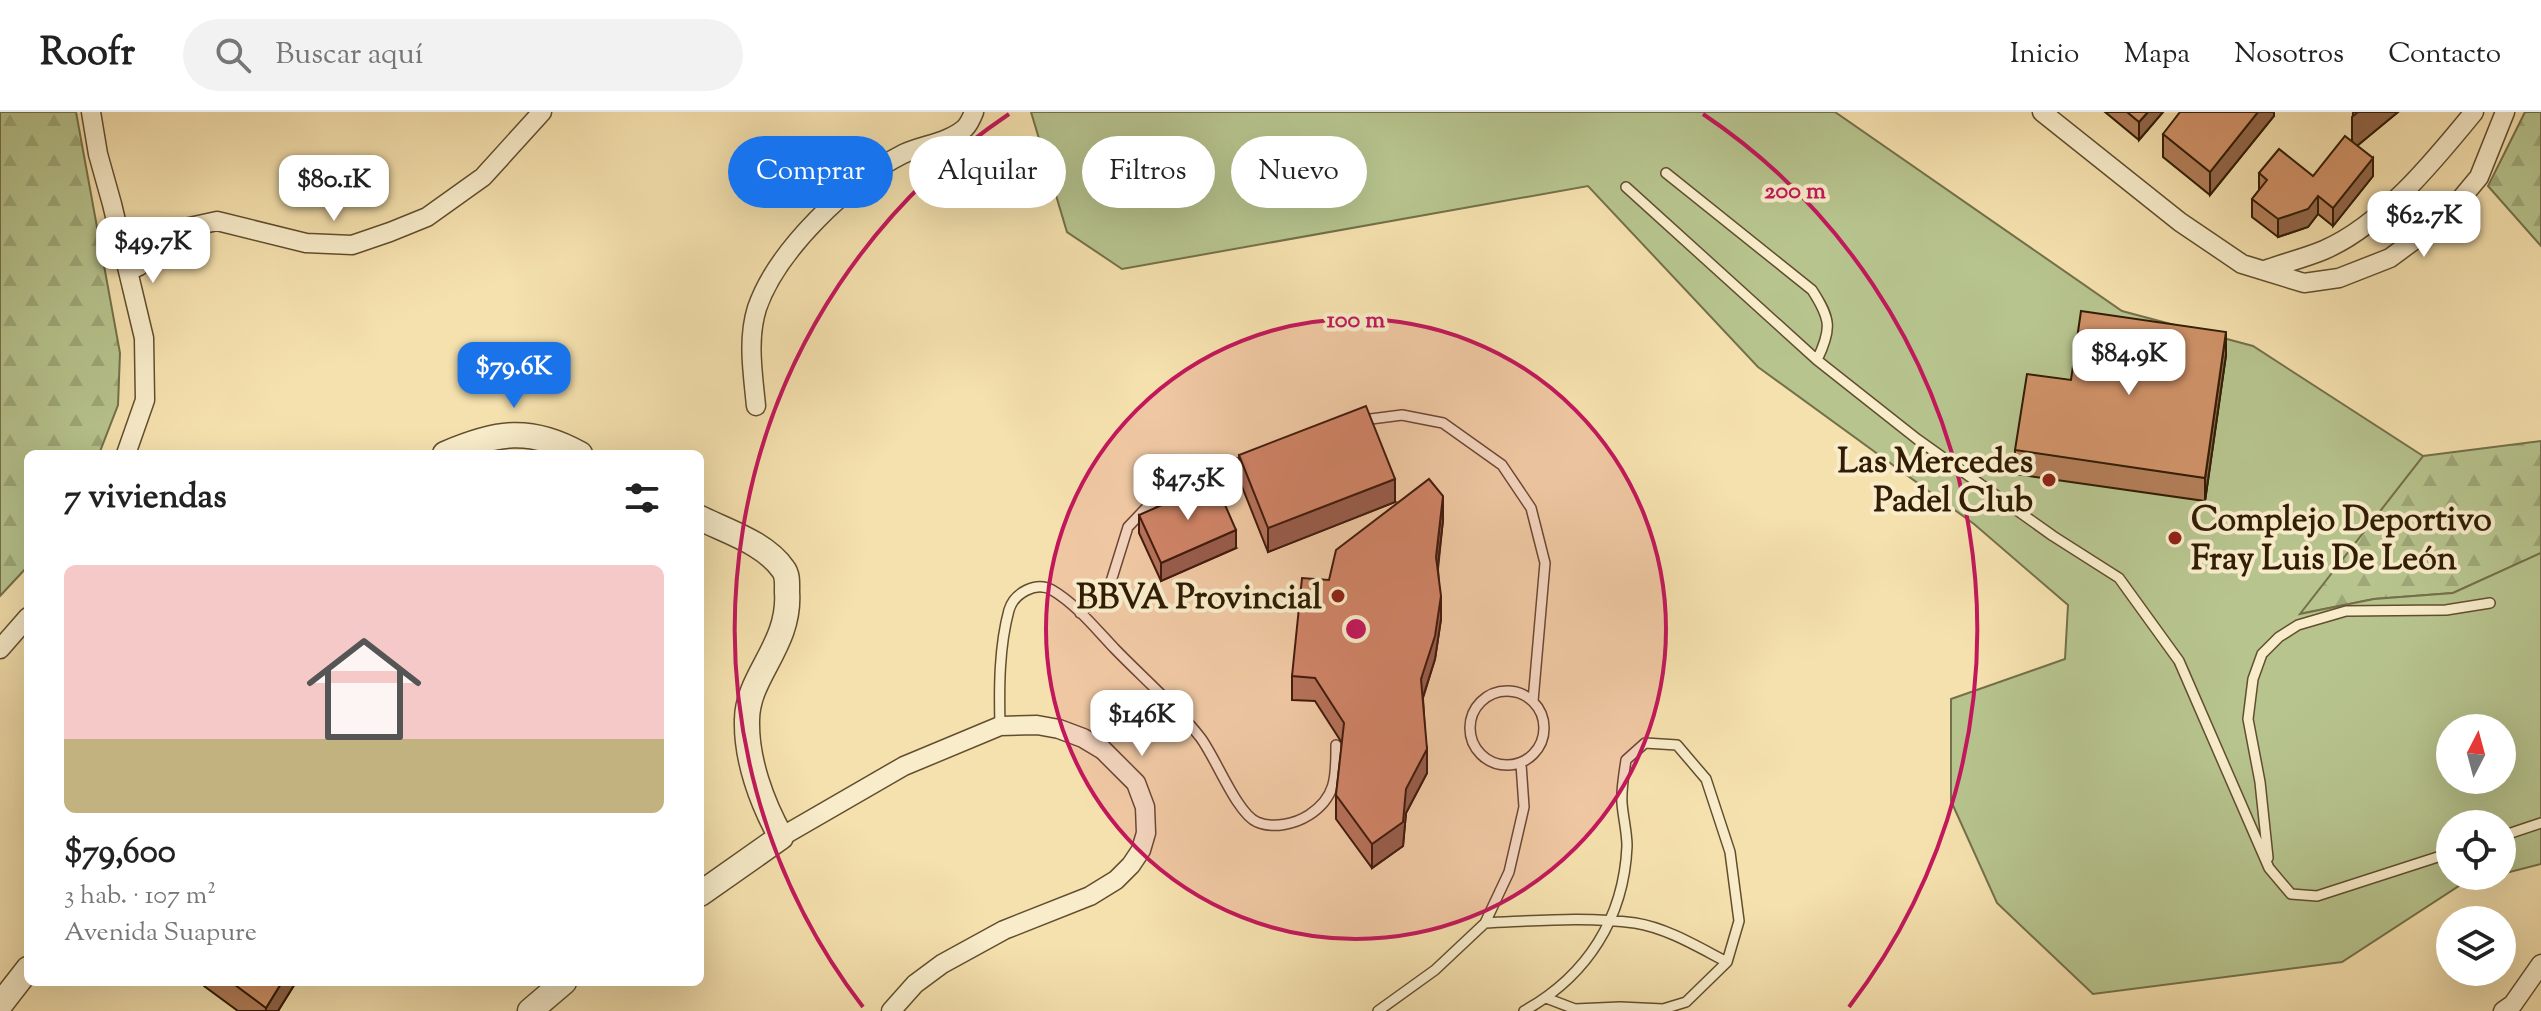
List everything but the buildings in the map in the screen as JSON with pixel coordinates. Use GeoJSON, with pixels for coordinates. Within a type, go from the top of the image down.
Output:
{"type":"FeatureCollection","features":[{"type":"Feature","properties":{"kind":"street"},"geometry":{"type":"LineString","coordinates":[[91,112],[98,154],[144,338],[145,400],[127,450]]}},
{"type":"Feature","properties":{"kind":"street"},"geometry":{"type":"LineString","coordinates":[[129,271],[139,266],[176,230],[217,221],[306,243],[352,245],[390,232],[427,217],[483,177],[542,112]]}},
{"type":"Feature","properties":{"kind":"street"},"geometry":{"type":"LineString","coordinates":[[756,406],[751,351],[757,310],[775,272],[841,196],[903,154],[941,141],[966,127],[974,112]]}},
{"type":"Feature","properties":{"kind":"street"},"geometry":{"type":"LineString","coordinates":[[2042,112],[2180,222],[2242,264],[2304,283],[2339,278],[2390,258],[2428,230],[2454,207],[2479,177],[2505,112]]}},
{"type":"Feature","properties":{"kind":"street"},"geometry":{"type":"LineString","coordinates":[[2265,270],[2325,249],[2363,227],[2424,170],[2474,112]]}},
{"type":"Feature","properties":{"kind":"street"},"geometry":{"type":"LineString","coordinates":[[455,450],[489,437],[515,434],[538,436],[573,450]]}},
{"type":"Feature","properties":{"kind":"street"},"geometry":{"type":"LineString","coordinates":[[704,520],[770,553],[786,572],[788,603],[784,629],[756,685],[746,717],[750,750],[765,808],[781,837]]}},
{"type":"Feature","properties":{"kind":"street"},"geometry":{"type":"LineString","coordinates":[[0,649],[24,622]]}},
{"type":"Feature","properties":{"kind":"street"},"geometry":{"type":"LineString","coordinates":[[704,891],[781,837],[904,766],[1000,726],[1037,725],[1059,729],[1103,750],[1136,783],[1145,807],[1146,833],[1141,850],[1131,865],[1116,880],[1090,896],[1004,930],[942,964],[915,984],[891,1011]]}},
{"type":"Feature","properties":{"kind":"street"},"geometry":{"type":"LineString","coordinates":[[2503,1011],[2513,1004],[2541,964]]}},
{"type":"Feature","properties":{"kind":"street"},"geometry":{"type":"LineString","coordinates":[[0,1005],[24,974]]}},
{"type":"Feature","properties":{"kind":"street"},"geometry":{"type":"LineString","coordinates":[[530,1011],[559,986]]}},
{"type":"Feature","properties":{"kind":"lane"},"geometry":{"type":"LineString","coordinates":[[1666,173],[1812,290],[1826,311],[1828,330],[1817,360]]}},
{"type":"Feature","properties":{"kind":"lane"},"geometry":{"type":"LineString","coordinates":[[1626,187],[1817,360],[1917,439],[2053,536],[2119,578],[2179,661],[2269,868],[2291,894],[2317,896],[2436,858]]}},
{"type":"Feature","properties":{"kind":"lane"},"geometry":{"type":"LineString","coordinates":[[1356,421],[1402,415],[1443,423],[1502,465],[1531,508],[1545,563],[1533,701]]}},
{"type":"Feature","properties":{"kind":"lane"},"geometry":{"type":"LineString","coordinates":[[1080,613],[1108,591],[1128,527],[1147,507],[1175,488],[1258,455]]}},
{"type":"Feature","properties":{"kind":"lane"},"geometry":{"type":"LineString","coordinates":[[1000,726],[999,682],[1010,606],[1025,590],[1038,586],[1051,589],[1080,613],[1198,735],[1215,759],[1236,802],[1255,822],[1277,826],[1304,818],[1323,805],[1336,779],[1336,745]]}},
{"type":"Feature","properties":{"kind":"lane"},"geometry":{"type":"LineString","coordinates":[[2269,868],[2260,782],[2248,719],[2253,679],[2262,654],[2279,637],[2298,625],[2346,611],[2446,610],[2490,603]]}},
{"type":"Feature","properties":{"kind":"lane"},"geometry":{"type":"LineString","coordinates":[[1516,692],[1533,701],[1544,719],[1542,744],[1533,756],[1521,764],[1494,764],[1482,757],[1471,742],[1469,722],[1479,702],[1492,694],[1516,692]]}},
{"type":"Feature","properties":{"kind":"lane"},"geometry":{"type":"LineString","coordinates":[[1524,1011],[1546,998],[1588,958],[1611,922],[1625,877],[1627,841],[1621,801],[1626,760],[1645,743],[1677,745],[1706,779],[1730,852],[1739,921],[1727,962],[1686,1002],[1663,1009],[1575,1009],[1546,998]]}},
{"type":"Feature","properties":{"kind":"lane"},"geometry":{"type":"LineString","coordinates":[[1378,1011],[1435,970],[1485,923],[1509,872],[1524,807],[1521,764]]}},
{"type":"Feature","properties":{"kind":"lane"},"geometry":{"type":"LineString","coordinates":[[2516,831],[2541,823]]}},
{"type":"Feature","properties":{"kind":"lane"},"geometry":{"type":"LineString","coordinates":[[1485,923],[1637,923],[1685,940],[1727,962]]}},
{"type":"Feature","properties":{"kind":"green space"},"geometry":{"type":"Polygon","coordinates":[[[0,112],[76,112],[120,353],[118,405],[101,450],[24,450],[24,570],[0,596],[0,112]]]}},
{"type":"Feature","properties":{"kind":"green space","name":"Complejo Deportivo Fray Luis De León"},"geometry":{"type":"Polygon","coordinates":[[[1031,112],[1835,112],[2122,311],[2253,346],[2423,456],[2300,614],[2374,599],[2453,593],[2541,553],[2541,864],[2516,870],[2516,810],[2436,810],[2436,890],[2453,890],[2342,962],[2093,994],[1997,903],[1951,801],[1951,699],[2065,659],[2068,605],[1974,524],[1758,367],[1588,186],[1122,269],[1067,232],[1060,208],[1066,208],[1066,136],[1038,136],[1031,112]]]}},
{"type":"Feature","properties":{"kind":"green space"},"geometry":{"type":"Polygon","coordinates":[[[2525,112],[2541,112],[2541,246],[2488,186],[2525,112]]]}},
{"type":"Feature","properties":{"kind":"green space"},"geometry":{"type":"Polygon","coordinates":[[[2541,441],[2541,553],[2453,593],[2374,599],[2299,614],[2423,456],[2541,441]]]}},
{"type":"Feature","properties":{"kind":"place","name":"Las Mercedes Padel Club"},"geometry":{"type":"Point","coordinates":[2049,480]}},
{"type":"Feature","properties":{"kind":"place","name":"Complejo Deportivo Fray Luis De León"},"geometry":{"type":"Point","coordinates":[2175,538]}},
{"type":"Feature","properties":{"kind":"place","name":"BBVA Provincial"},"geometry":{"type":"Point","coordinates":[1338,596]}}]}
